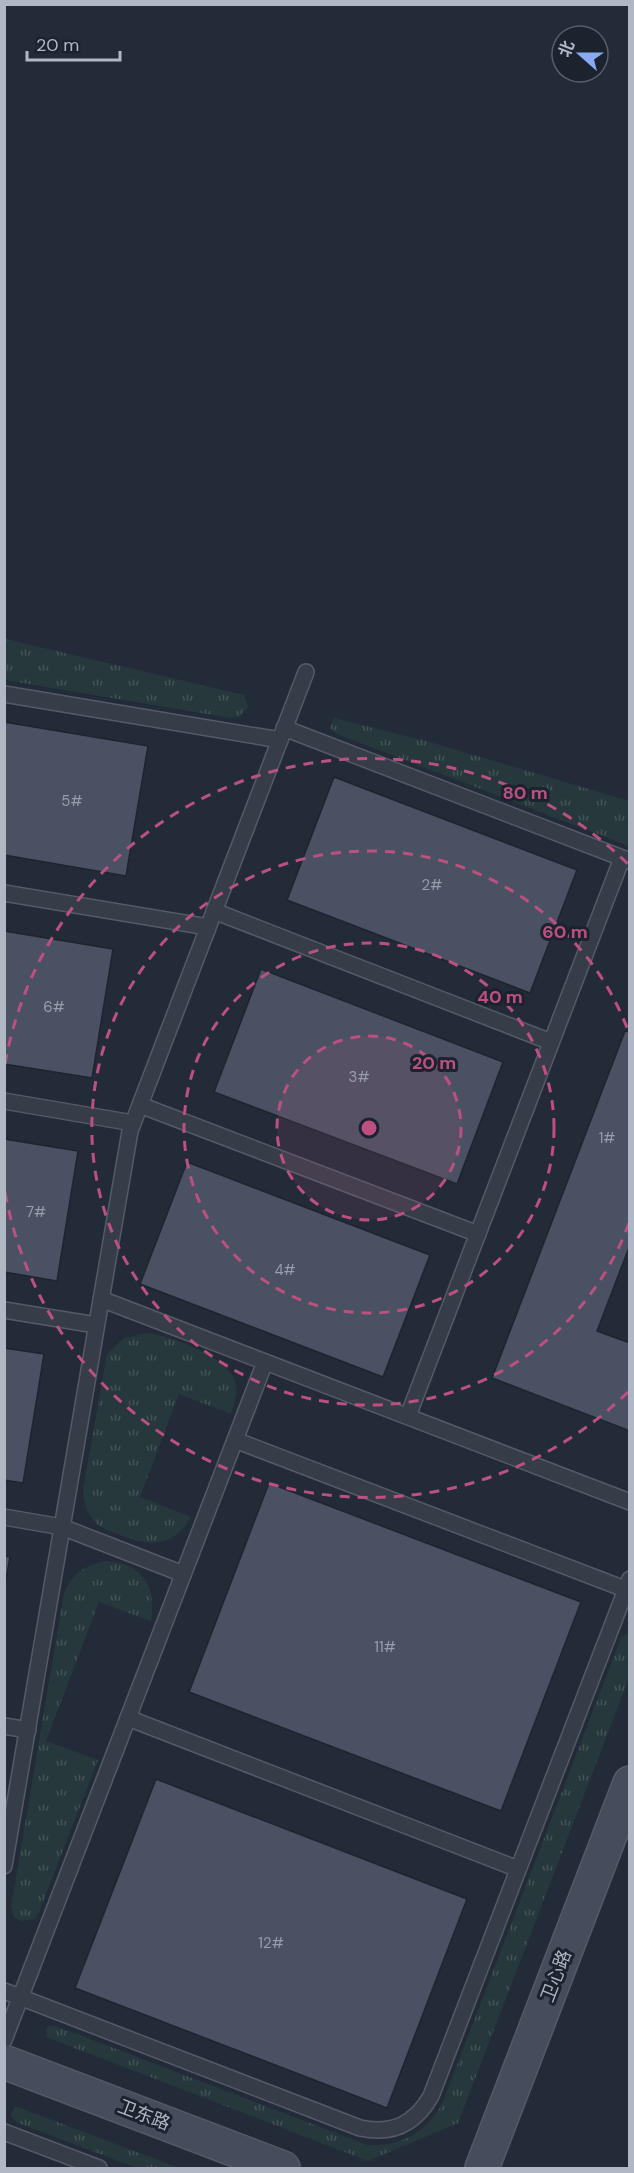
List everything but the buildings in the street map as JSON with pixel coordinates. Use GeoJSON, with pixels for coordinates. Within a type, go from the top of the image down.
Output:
{"type":"FeatureCollection","features":[{"type":"Feature","properties":{"kind":"street","name":"卫心路"},"geometry":{"type":"LineString","coordinates":[[482,2169],[630,1783]]}},
{"type":"Feature","properties":{"kind":"street","name":"卫东路"},"geometry":{"type":"LineString","coordinates":[[4,2062],[283,2169]]}},
{"type":"Feature","properties":{"kind":"lane"},"geometry":{"type":"LineString","coordinates":[[4,1866],[96,1325],[133,1123],[306,672]]}},
{"type":"Feature","properties":{"kind":"lane"},"geometry":{"type":"LineString","coordinates":[[4,694],[282,734],[626,860],[551,1042],[408,1416]]}},
{"type":"Feature","properties":{"kind":"lane"},"geometry":{"type":"LineString","coordinates":[[4,893],[208,927]]}},
{"type":"Feature","properties":{"kind":"lane"},"geometry":{"type":"LineString","coordinates":[[214,911],[551,1042]]}},
{"type":"Feature","properties":{"kind":"lane"},"geometry":{"type":"LineString","coordinates":[[4,1101],[133,1123]]}},
{"type":"Feature","properties":{"kind":"lane"},"geometry":{"type":"LineString","coordinates":[[140,1105],[478,1234]]}},
{"type":"Feature","properties":{"kind":"lane"},"geometry":{"type":"LineString","coordinates":[[101,1299],[630,1502]]}},
{"type":"Feature","properties":{"kind":"lane"},"geometry":{"type":"LineString","coordinates":[[4,1310],[96,1325]]}},
{"type":"Feature","properties":{"kind":"lane"},"geometry":{"type":"LineString","coordinates":[[4,2040],[265,1362]]}},
{"type":"Feature","properties":{"kind":"lane"},"geometry":{"type":"LineString","coordinates":[[4,1991],[360,2128],[376,2131],[399,2127],[417,2116],[431,2096],[628,1587],[235,1440]]}},
{"type":"Feature","properties":{"kind":"lane"},"geometry":{"type":"LineString","coordinates":[[4,1517],[62,1527],[183,1574]]}},
{"type":"Feature","properties":{"kind":"lane"},"geometry":{"type":"LineString","coordinates":[[128,1718],[518,1869]]}},
{"type":"Feature","properties":{"kind":"lane"},"geometry":{"type":"LineString","coordinates":[[4,1726],[28,1730]]}},
{"type":"Feature","properties":{"kind":"lane"},"geometry":{"type":"LineString","coordinates":[[4,2133],[99,2169]]}},
{"type":"Feature","properties":{"kind":"green space"},"geometry":{"type":"Polygon","coordinates":[[[5,639],[244,695],[248,707],[239,717],[231,718],[5,680],[5,639]]]}},
{"type":"Feature","properties":{"kind":"green space"},"geometry":{"type":"Polygon","coordinates":[[[334,718],[426,741],[629,801],[629,846],[337,734],[330,728],[334,718]]]}},
{"type":"Feature","properties":{"kind":"green space"},"geometry":{"type":"Polygon","coordinates":[[[145,1333],[182,1342],[209,1355],[230,1372],[236,1389],[231,1414],[179,1394],[140,1497],[191,1517],[178,1534],[170,1539],[153,1542],[133,1540],[97,1524],[87,1510],[83,1490],[107,1354],[123,1339],[145,1333]]]}},
{"type":"Feature","properties":{"kind":"green space"},"geometry":{"type":"Polygon","coordinates":[[[107,1561],[130,1567],[145,1579],[151,1598],[151,1621],[99,1602],[46,1741],[98,1760],[39,1912],[35,1919],[21,1921],[14,1917],[11,1907],[64,1594],[75,1575],[80,1571],[107,1561]]]}},
{"type":"Feature","properties":{"kind":"green space"},"geometry":{"type":"Polygon","coordinates":[[[629,1633],[629,1678],[458,2123],[368,2161],[46,2037],[47,2026],[56,2026],[367,2145],[401,2141],[420,2130],[436,2114],[442,2104],[621,1638],[629,1633]]]}},
{"type":"Feature","properties":{"kind":"green space"},"geometry":{"type":"Polygon","coordinates":[[[15,2106],[179,2168],[137,2168],[18,2123],[11,2116],[15,2106]]]}}]}
